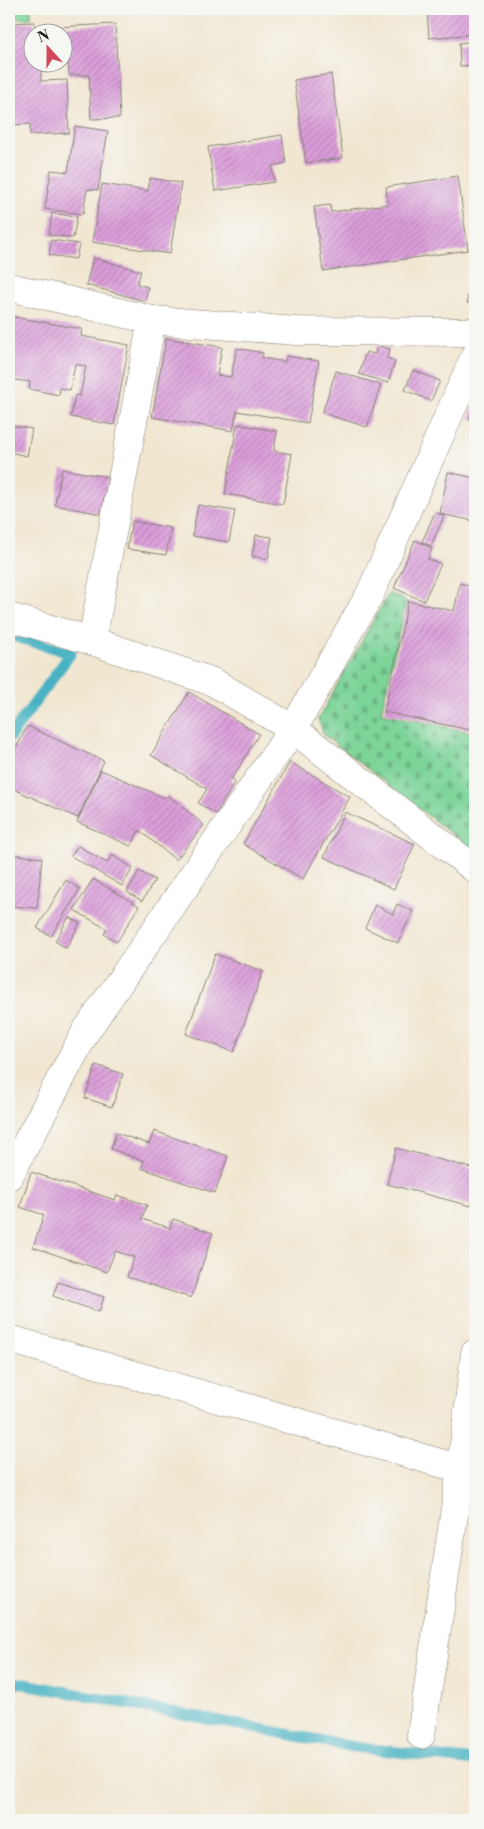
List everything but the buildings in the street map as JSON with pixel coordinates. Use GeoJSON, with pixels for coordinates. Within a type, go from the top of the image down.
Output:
{"type":"FeatureCollection","features":[{"type":"Feature","properties":{"kind":"street"},"geometry":{"type":"LineString","coordinates":[[9,287],[152,320],[296,331],[475,332]]}},
{"type":"Feature","properties":{"kind":"street"},"geometry":{"type":"LineString","coordinates":[[92,642],[152,320]]}},
{"type":"Feature","properties":{"kind":"street"},"geometry":{"type":"LineString","coordinates":[[9,1176],[86,1031],[293,729],[370,594],[475,356]]}},
{"type":"Feature","properties":{"kind":"street"},"geometry":{"type":"LineString","coordinates":[[9,617],[213,682],[293,729],[475,869]]}},
{"type":"Feature","properties":{"kind":"street"},"geometry":{"type":"LineString","coordinates":[[9,1339],[468,1469]]}},
{"type":"Feature","properties":{"kind":"street"},"geometry":{"type":"LineString","coordinates":[[421,1735],[468,1469],[475,1353]]}},
{"type":"Feature","properties":{"kind":"green space"},"geometry":{"type":"Polygon","coordinates":[[[9,9],[31,9],[31,18],[9,19],[9,9]]]}},
{"type":"Feature","properties":{"kind":"green space"},"geometry":{"type":"Polygon","coordinates":[[[389,593],[406,601],[381,713],[475,733],[475,852],[324,735],[318,719],[389,593]]]}},
{"type":"Feature","properties":{"kind":"waterway"},"geometry":{"type":"LineString","coordinates":[[9,635],[71,653],[9,738]]}},
{"type":"Feature","properties":{"kind":"waterway"},"geometry":{"type":"LineString","coordinates":[[9,1681],[355,1747],[475,1761]]}}]}
